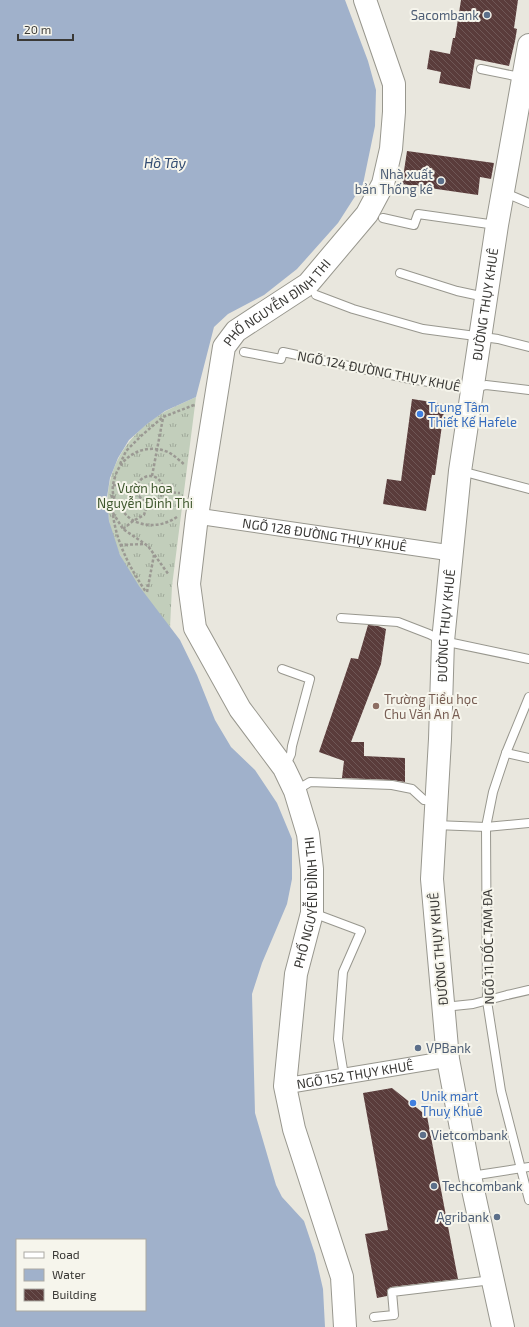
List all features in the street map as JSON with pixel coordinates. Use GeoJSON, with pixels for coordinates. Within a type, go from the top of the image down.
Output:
{"type":"FeatureCollection","features":[{"type":"Feature","properties":{"kind":"street","name":"PHỐ NGUYỄN ĐÌNH THI"},"geometry":{"type":"LineString","coordinates":[[345,1327],[342,1277],[294,1129],[285,1086],[296,974],[312,913],[312,869],[308,834],[295,791],[284,768],[240,709],[195,628],[189,584],[188,516],[224,347],[236,332],[308,284],[367,214],[383,184],[390,149],[394,112],[394,84],[365,0]]}},
{"type":"Feature","properties":{"kind":"street","name":"ĐƯỜNG THỤY KHUÊ"},"geometry":{"type":"LineString","coordinates":[[503,1327],[470,1176],[448,1059],[432,879],[440,739],[443,641],[460,471],[497,225],[520,115],[525,60]]}},
{"type":"Feature","properties":{"kind":"street","name":"NGÕ 128 ĐƯỜNG THỤY KHUÊ"},"geometry":{"type":"LineString","coordinates":[[188,516],[451,553]]}},
{"type":"Feature","properties":{"kind":"street","name":"NGÕ 152 THỤY KHUÊ"},"geometry":{"type":"LineString","coordinates":[[285,1086],[448,1059]]}},
{"type":"Feature","properties":{"kind":"lane"},"geometry":{"type":"LineString","coordinates":[[482,69],[525,60]]}},
{"type":"Feature","properties":{"kind":"lane"},"geometry":{"type":"LineString","coordinates":[[503,192],[529,203]]}},
{"type":"Feature","properties":{"kind":"lane"},"geometry":{"type":"LineString","coordinates":[[384,218],[414,225],[418,214],[497,225]]}},
{"type":"Feature","properties":{"kind":"lane"},"geometry":{"type":"LineString","coordinates":[[400,273],[457,291],[486,297]]}},
{"type":"Feature","properties":{"kind":"lane"},"geometry":{"type":"LineString","coordinates":[[316,295],[353,309],[423,330],[498,339],[529,347]]}},
{"type":"Feature","properties":{"kind":"lane","name":"NGÕ 124 ĐƯỜNG THỤY KHUÊ"},"geometry":{"type":"LineString","coordinates":[[244,352],[281,359],[283,352],[410,379],[472,389]]}},
{"type":"Feature","properties":{"kind":"lane"},"geometry":{"type":"LineString","coordinates":[[472,389],[486,385],[529,390]]}},
{"type":"Feature","properties":{"kind":"lane"},"geometry":{"type":"LineString","coordinates":[[460,471],[529,489]]}},
{"type":"Feature","properties":{"kind":"lane"},"geometry":{"type":"LineString","coordinates":[[341,618],[398,622],[443,641],[529,658]]}},
{"type":"Feature","properties":{"kind":"lane"},"geometry":{"type":"LineString","coordinates":[[282,669],[310,679],[291,754],[284,768]]}},
{"type":"Feature","properties":{"kind":"lane","name":"NGÕ 11 DỐC TAM ĐA"},"geometry":{"type":"LineString","coordinates":[[529,697],[506,753],[493,792],[486,827],[487,1001],[501,1091],[525,1167],[529,1200]]}},
{"type":"Feature","properties":{"kind":"lane"},"geometry":{"type":"LineString","coordinates":[[506,753],[529,758]]}},
{"type":"Feature","properties":{"kind":"lane"},"geometry":{"type":"LineString","coordinates":[[295,791],[310,782],[392,785],[412,789],[424,800],[436,801]]}},
{"type":"Feature","properties":{"kind":"lane"},"geometry":{"type":"LineString","coordinates":[[435,825],[486,827],[529,823]]}},
{"type":"Feature","properties":{"kind":"lane"},"geometry":{"type":"LineString","coordinates":[[312,913],[361,930],[343,972],[338,1039],[344,1076]]}},
{"type":"Feature","properties":{"kind":"lane"},"geometry":{"type":"LineString","coordinates":[[443,1007],[473,1004],[529,990]]}},
{"type":"Feature","properties":{"kind":"lane"},"geometry":{"type":"LineString","coordinates":[[470,1176],[525,1167]]}},
{"type":"Feature","properties":{"kind":"lane"},"geometry":{"type":"LineString","coordinates":[[374,1317],[394,1315],[392,1292],[492,1279]]}},
{"type":"Feature","properties":{"kind":"path"},"geometry":{"type":"LineString","coordinates":[[154,555],[146,592],[132,571],[120,545],[112,511],[112,484],[126,451],[141,436],[163,417],[197,403]]}},
{"type":"Feature","properties":{"kind":"path"},"geometry":{"type":"LineString","coordinates":[[152,476],[163,417]]}},
{"type":"Feature","properties":{"kind":"path"},"geometry":{"type":"LineString","coordinates":[[117,470],[124,460],[134,453],[145,449],[158,449],[170,453],[189,469]]}},
{"type":"Feature","properties":{"kind":"path"},"geometry":{"type":"LineString","coordinates":[[152,476],[156,477],[162,484],[163,492],[159,499],[148,502],[140,496],[138,488],[141,480],[152,476]]}},
{"type":"Feature","properties":{"kind":"path"},"geometry":{"type":"LineString","coordinates":[[112,484],[138,488]]}},
{"type":"Feature","properties":{"kind":"path"},"geometry":{"type":"LineString","coordinates":[[163,492],[184,494]]}},
{"type":"Feature","properties":{"kind":"path"},"geometry":{"type":"LineString","coordinates":[[112,494],[118,506],[126,516],[133,521],[148,526],[161,525],[188,516]]}},
{"type":"Feature","properties":{"kind":"path"},"geometry":{"type":"LineString","coordinates":[[123,529],[133,521],[144,516],[148,502]]}},
{"type":"Feature","properties":{"kind":"path"},"geometry":{"type":"LineString","coordinates":[[112,511],[123,529],[145,544],[171,577]]}},
{"type":"Feature","properties":{"kind":"path"},"geometry":{"type":"LineString","coordinates":[[120,545],[145,544]]}},
{"type":"Feature","properties":{"kind":"green space","name":"Vườn hoa Nguyễn Đình Thi"},"geometry":{"type":"Polygon","coordinates":[[[196,397],[172,586],[170,628],[149,602],[120,555],[113,538],[110,524],[108,503],[109,487],[113,471],[120,456],[128,443],[139,431],[166,411],[196,397]]]}},
{"type":"Feature","properties":{"kind":"water","name":"Hồ Tây"},"geometry":{"type":"Polygon","coordinates":[[[0,0],[345,0],[368,61],[376,90],[375,126],[363,184],[338,223],[297,269],[264,295],[228,314],[214,327],[196,397],[165,411],[129,440],[118,458],[110,478],[107,497],[109,521],[120,555],[139,586],[180,640],[197,675],[215,720],[231,747],[255,770],[277,803],[292,839],[292,879],[287,904],[262,963],[252,994],[255,1113],[276,1185],[282,1197],[304,1221],[315,1254],[323,1289],[325,1327],[0,1327],[0,0]]]}},
{"type":"Feature","properties":{"kind":"building"},"geometry":{"type":"Polygon","coordinates":[[[461,0],[518,0],[514,28],[517,29],[509,66],[475,59],[470,89],[439,83],[441,72],[427,69],[430,50],[450,54],[453,38],[455,38],[461,0]]]}},
{"type":"Feature","properties":{"kind":"building"},"geometry":{"type":"Polygon","coordinates":[[[407,151],[494,163],[491,179],[480,177],[478,195],[402,184],[407,151]]]}},
{"type":"Feature","properties":{"kind":"building"},"geometry":{"type":"Polygon","coordinates":[[[412,399],[445,404],[435,475],[432,475],[426,511],[383,504],[387,479],[401,481],[412,399]]]}},
{"type":"Feature","properties":{"kind":"building"},"geometry":{"type":"Polygon","coordinates":[[[368,625],[386,629],[381,664],[351,742],[364,742],[364,756],[405,758],[405,782],[342,778],[344,761],[319,752],[351,658],[358,659],[368,625]]]}},
{"type":"Feature","properties":{"kind":"building"},"geometry":{"type":"Polygon","coordinates":[[[392,1088],[427,1116],[458,1279],[391,1287],[387,1290],[387,1296],[377,1298],[365,1234],[388,1230],[363,1093],[392,1088]]]}},
{"type":"Feature","properties":{"kind":"place","name":"Sacombank"},"geometry":{"type":"Point","coordinates":[487,15]}},
{"type":"Feature","properties":{"kind":"place","name":"Nhà xuất bản Thống kê"},"geometry":{"type":"Point","coordinates":[441,181]}},
{"type":"Feature","properties":{"kind":"place","name":"Trung Tâm Thiết Kế Hafele"},"geometry":{"type":"Point","coordinates":[420,414]}},
{"type":"Feature","properties":{"kind":"place","name":"Trường Tiểu học Chu Văn An A"},"geometry":{"type":"Point","coordinates":[376,706]}},
{"type":"Feature","properties":{"kind":"place","name":"VPBank"},"geometry":{"type":"Point","coordinates":[418,1048]}},
{"type":"Feature","properties":{"kind":"place","name":"Unik mart Thuỵ Khuê"},"geometry":{"type":"Point","coordinates":[413,1103]}},
{"type":"Feature","properties":{"kind":"place","name":"Vietcombank"},"geometry":{"type":"Point","coordinates":[423,1135]}},
{"type":"Feature","properties":{"kind":"place","name":"Techcombank"},"geometry":{"type":"Point","coordinates":[434,1186]}},
{"type":"Feature","properties":{"kind":"place","name":"Agribank"},"geometry":{"type":"Point","coordinates":[497,1217]}}]}
